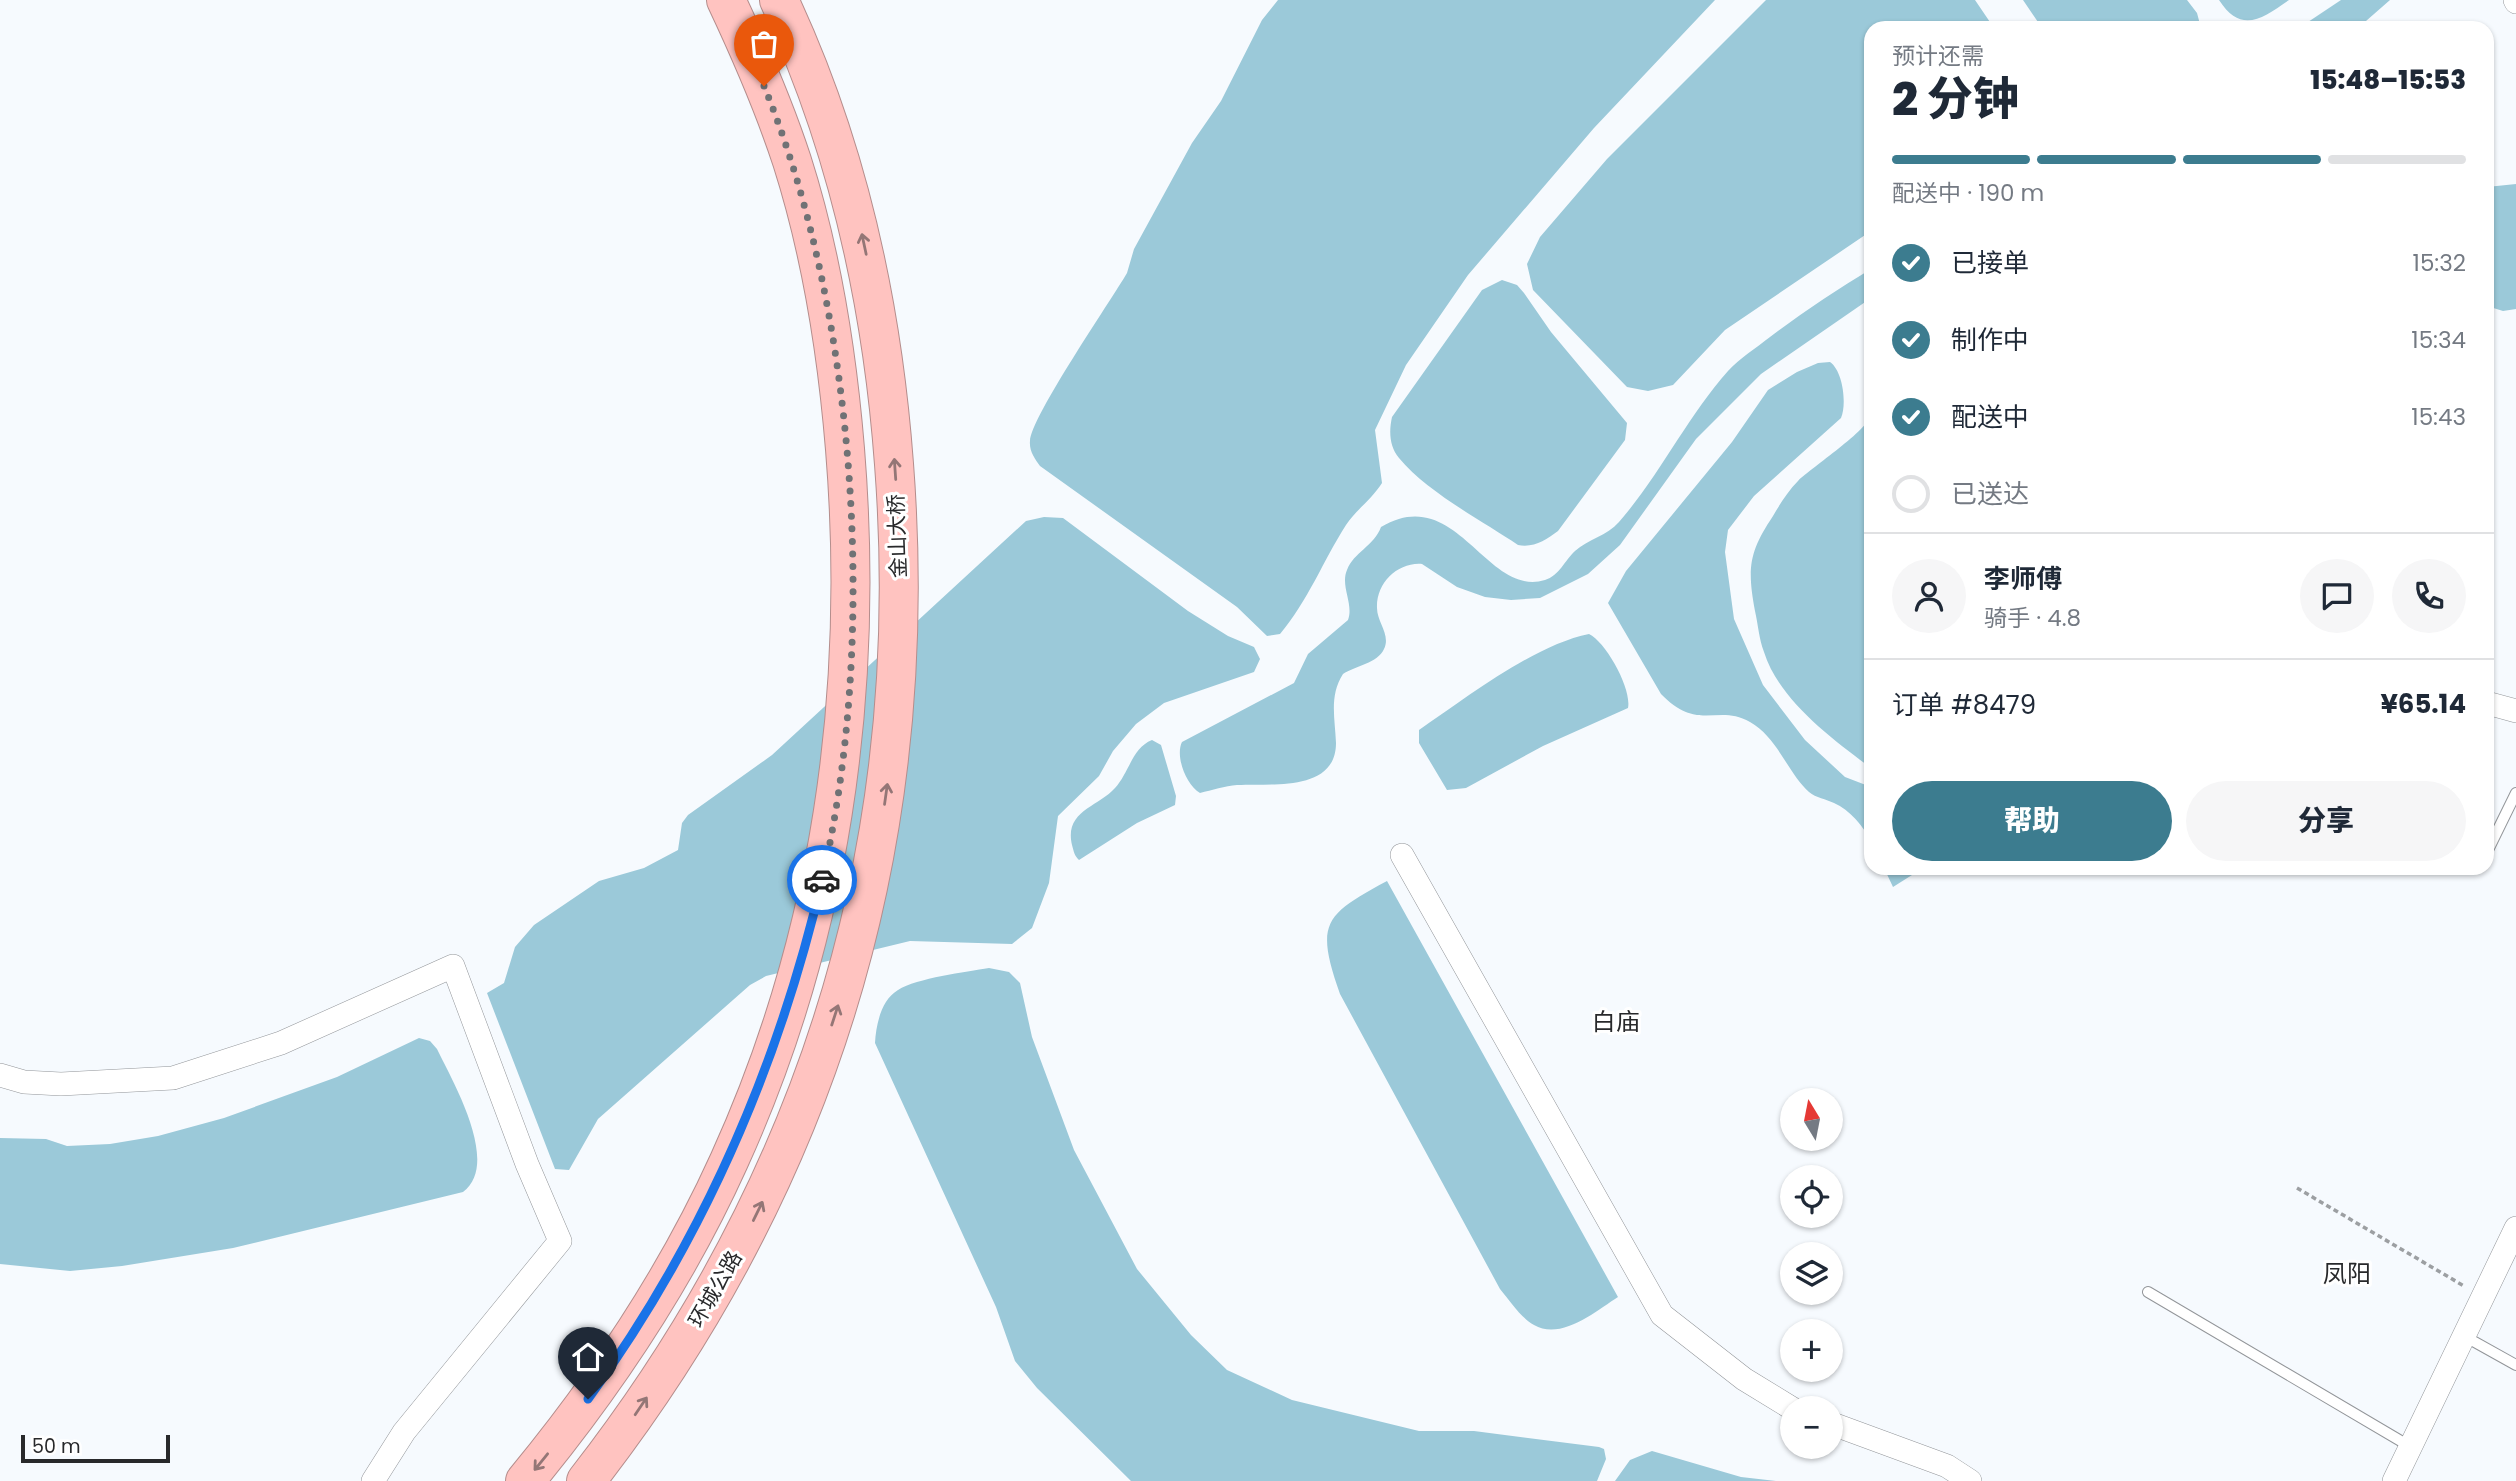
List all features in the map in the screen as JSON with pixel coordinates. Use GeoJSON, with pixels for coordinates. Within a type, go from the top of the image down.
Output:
{"type":"FeatureCollection","features":[{"type":"Feature","properties":{"kind":"highway"},"geometry":{"type":"LineString","coordinates":[[525,1481],[602,1380],[692,1233],[730,1161],[768,1064],[811,924],[841,773],[850,657],[848,486],[835,353],[812,234],[772,105],[726,0]]}},
{"type":"Feature","properties":{"kind":"highway","name":"金山大桥"},"geometry":{"type":"LineString","coordinates":[[779,0],[837,146],[866,255],[891,416],[899,552],[897,671],[881,826],[858,936],[813,1080]]}},
{"type":"Feature","properties":{"kind":"highway","name":"环城公路"},"geometry":{"type":"LineString","coordinates":[[586,1481],[642,1406],[734,1256],[773,1180],[813,1080]]}},
{"type":"Feature","properties":{"kind":"street"},"geometry":{"type":"LineString","coordinates":[[2494,705],[2516,711]]}},
{"type":"Feature","properties":{"kind":"street"},"geometry":{"type":"LineString","coordinates":[[1402,855],[1662,1315],[1744,1379],[1780,1401]]}},
{"type":"Feature","properties":{"kind":"street"},"geometry":{"type":"LineString","coordinates":[[0,1075],[24,1082],[61,1084],[173,1078],[281,1043],[453,966],[527,1164],[559,1241],[404,1432],[373,1481]]}},
{"type":"Feature","properties":{"kind":"street"},"geometry":{"type":"LineString","coordinates":[[2394,1481],[2516,1228]]}},
{"type":"Feature","properties":{"kind":"street"},"geometry":{"type":"LineString","coordinates":[[1843,1428],[1947,1466],[1970,1481]]}},
{"type":"Feature","properties":{"kind":"lane"},"geometry":{"type":"LineString","coordinates":[[2494,838],[2516,793]]}},
{"type":"Feature","properties":{"kind":"lane"},"geometry":{"type":"LineString","coordinates":[[2148,1292],[2411,1447]]}},
{"type":"Feature","properties":{"kind":"lane"},"geometry":{"type":"LineString","coordinates":[[2464,1336],[2516,1365]]}},
{"type":"Feature","properties":{"kind":"path"},"geometry":{"type":"LineString","coordinates":[[2297,1188],[2483,1297]]}},
{"type":"Feature","properties":{"kind":"water"},"geometry":{"type":"Polygon","coordinates":[[[1278,0],[1715,0],[1594,128],[1468,275],[1406,365],[1375,430],[1382,483],[1346,525],[1290,621],[1280,634],[1267,636],[1237,607],[1040,466],[1031,451],[1030,441],[1043,409],[1127,273],[1134,249],[1192,143],[1221,101],[1262,20],[1278,0]]]}},
{"type":"Feature","properties":{"kind":"water"},"geometry":{"type":"Polygon","coordinates":[[[1766,0],[1975,0],[1989,21],[1864,21],[1864,236],[1725,330],[1673,385],[1648,391],[1627,387],[1533,290],[1527,264],[1540,237],[1607,159],[1766,0]]]}},
{"type":"Feature","properties":{"kind":"water"},"geometry":{"type":"Polygon","coordinates":[[[2023,0],[2187,0],[2197,13],[2199,21],[2037,21],[2023,0]]]}},
{"type":"Feature","properties":{"kind":"water"},"geometry":{"type":"Polygon","coordinates":[[[2219,0],[2289,0],[2261,17],[2244,20],[2227,11],[2219,0]]]}},
{"type":"Feature","properties":{"kind":"water"},"geometry":{"type":"Polygon","coordinates":[[[2341,0],[2390,0],[2366,21],[2310,21],[2341,0]]]}},
{"type":"Feature","properties":{"kind":"water"},"geometry":{"type":"Polygon","coordinates":[[[2516,184],[2516,309],[2503,311],[2494,308],[2494,186],[2516,184]]]}},
{"type":"Feature","properties":{"kind":"water"},"geometry":{"type":"Polygon","coordinates":[[[1864,273],[1864,303],[1761,374],[1696,439],[1620,545],[1588,574],[1540,598],[1511,600],[1485,597],[1457,587],[1422,564],[1413,564],[1397,570],[1384,583],[1378,599],[1378,613],[1386,639],[1384,649],[1377,658],[1343,674],[1339,682],[1334,707],[1336,743],[1333,759],[1325,770],[1313,778],[1298,782],[1237,785],[1200,793],[1190,784],[1181,762],[1182,742],[1294,683],[1308,654],[1348,620],[1345,582],[1347,570],[1381,527],[1407,517],[1430,519],[1451,529],[1505,573],[1524,581],[1550,578],[1575,551],[1619,522],[1648,485],[1699,407],[1733,366],[1832,293],[1864,273]]]}},
{"type":"Feature","properties":{"kind":"water"},"geometry":{"type":"Polygon","coordinates":[[[1502,280],[1517,285],[1524,293],[1551,332],[1627,423],[1625,440],[1558,531],[1529,545],[1518,545],[1424,482],[1399,458],[1391,438],[1392,417],[1482,290],[1502,280]]]}},
{"type":"Feature","properties":{"kind":"water"},"geometry":{"type":"Polygon","coordinates":[[[1830,362],[1841,380],[1844,405],[1841,418],[1754,496],[1728,530],[1725,552],[1734,619],[1763,685],[1805,740],[1845,777],[1864,784],[1864,830],[1851,814],[1809,792],[1768,737],[1750,722],[1728,715],[1697,715],[1674,706],[1661,694],[1608,603],[1626,571],[1732,442],[1768,390],[1818,363],[1830,362]]]}},
{"type":"Feature","properties":{"kind":"water"},"geometry":{"type":"Polygon","coordinates":[[[1864,426],[1864,763],[1808,717],[1771,670],[1760,637],[1751,583],[1752,561],[1759,540],[1788,493],[1798,481],[1864,426]]]}},
{"type":"Feature","properties":{"kind":"water"},"geometry":{"type":"Polygon","coordinates":[[[1044,517],[1063,518],[1188,611],[1228,636],[1254,647],[1260,659],[1254,672],[1164,703],[1136,724],[1113,751],[1099,776],[1058,816],[1049,883],[1032,928],[1012,944],[910,941],[766,976],[750,985],[598,1119],[569,1170],[555,1169],[487,993],[504,983],[515,947],[534,925],[599,881],[644,868],[678,850],[682,823],[688,815],[772,755],[1026,521],[1044,517]]]}},
{"type":"Feature","properties":{"kind":"water"},"geometry":{"type":"Polygon","coordinates":[[[1589,634],[1603,646],[1622,678],[1628,708],[1543,746],[1466,788],[1447,790],[1419,743],[1419,730],[1523,661],[1568,640],[1589,634]]]}},
{"type":"Feature","properties":{"kind":"water"},"geometry":{"type":"Polygon","coordinates":[[[1152,740],[1161,745],[1176,796],[1175,805],[1137,823],[1079,860],[1072,845],[1073,824],[1084,811],[1115,788],[1135,755],[1152,740]]]}},
{"type":"Feature","properties":{"kind":"water"},"geometry":{"type":"Polygon","coordinates":[[[1887,875],[1912,875],[1893,887],[1887,875]]]}},
{"type":"Feature","properties":{"kind":"water"},"geometry":{"type":"Polygon","coordinates":[[[1387,881],[1618,1297],[1567,1327],[1544,1329],[1534,1325],[1520,1314],[1500,1289],[1340,994],[1328,951],[1327,936],[1330,924],[1350,903],[1387,881]]]}},
{"type":"Feature","properties":{"kind":"water"},"geometry":{"type":"Polygon","coordinates":[[[989,968],[1009,972],[1020,983],[1032,1037],[1074,1150],[1137,1269],[1191,1335],[1227,1370],[1292,1400],[1419,1431],[1474,1431],[1599,1447],[1604,1449],[1606,1459],[1597,1481],[1131,1481],[1037,1388],[1015,1361],[996,1307],[875,1043],[878,1021],[884,1006],[898,990],[929,979],[989,968]]]}},
{"type":"Feature","properties":{"kind":"water"},"geometry":{"type":"Polygon","coordinates":[[[419,1038],[430,1041],[437,1049],[462,1101],[476,1143],[477,1162],[473,1179],[463,1192],[233,1248],[122,1266],[70,1271],[0,1264],[0,1138],[46,1139],[67,1146],[110,1144],[158,1136],[224,1118],[337,1077],[419,1038]]]}},
{"type":"Feature","properties":{"kind":"water"},"geometry":{"type":"Polygon","coordinates":[[[1652,1451],[1741,1477],[1776,1481],[1615,1481],[1630,1460],[1652,1451]]]}},
{"type":"Feature","properties":{"kind":"way so far"},"geometry":{"type":"LineString","coordinates":[[764,86],[792,161],[824,286],[835,353],[848,486],[851,553],[849,669],[841,773],[822,880]]}},
{"type":"Feature","properties":{"kind":"district","name":"白庙"},"geometry":{"type":"Point","coordinates":[1616,1021]}},
{"type":"Feature","properties":{"kind":"district","name":"凤阳"},"geometry":{"type":"Point","coordinates":[2347,1273]}},
{"type":"Feature","properties":{"kind":"route"},"geometry":{"type":"LineString","coordinates":[[588,1399],[650,1307],[730,1161],[774,1048],[795,985],[822,880]]}}]}
